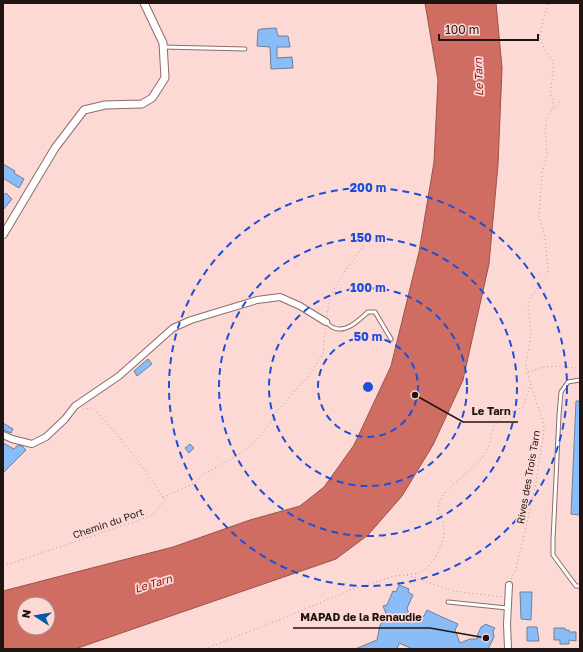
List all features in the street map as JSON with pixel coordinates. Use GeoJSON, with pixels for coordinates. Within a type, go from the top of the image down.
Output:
{"type":"FeatureCollection","features":[{"type":"Feature","properties":{"kind":"street"},"geometry":{"type":"LineString","coordinates":[[3,235],[55,148],[84,110],[105,104],[142,104],[152,98],[165,78],[163,43],[144,3]]}},
{"type":"Feature","properties":{"kind":"street"},"geometry":{"type":"LineString","coordinates":[[3,436],[32,444],[46,438],[65,419],[75,406],[119,376],[173,328],[191,320],[257,300],[280,297],[300,306],[326,322]]}},
{"type":"Feature","properties":{"kind":"street"},"geometry":{"type":"LineString","coordinates":[[509,585],[507,608],[509,649]]}},
{"type":"Feature","properties":{"kind":"lane"},"geometry":{"type":"LineString","coordinates":[[163,47],[245,49]]}},
{"type":"Feature","properties":{"kind":"lane"},"geometry":{"type":"LineString","coordinates":[[326,322],[335,328],[343,329],[356,322],[368,312],[375,312],[392,339]]}},
{"type":"Feature","properties":{"kind":"lane"},"geometry":{"type":"LineString","coordinates":[[580,380],[568,382],[561,392],[553,555],[576,586],[580,586]]}},
{"type":"Feature","properties":{"kind":"lane"},"geometry":{"type":"LineString","coordinates":[[448,602],[507,608]]}},
{"type":"Feature","properties":{"kind":"path","name":"Rives des Trois Tarn"},"geometry":{"type":"LineString","coordinates":[[509,585],[516,568],[526,529],[536,482],[544,427],[527,372],[527,352],[531,334],[528,306],[530,299],[547,274],[548,269],[545,238],[539,216],[542,173],[547,154],[545,129],[546,121],[552,111],[553,102],[550,92],[554,68],[553,61],[544,49],[540,36],[543,20],[549,3]]}},
{"type":"Feature","properties":{"kind":"path"},"geometry":{"type":"LineString","coordinates":[[552,111],[561,100]]}},
{"type":"Feature","properties":{"kind":"path"},"geometry":{"type":"LineString","coordinates":[[80,409],[93,408],[120,438],[163,497],[195,483],[203,475],[238,455],[252,445],[269,425],[276,412],[308,377],[323,354],[326,322],[331,295],[340,279],[362,249],[367,239]]}},
{"type":"Feature","properties":{"kind":"path"},"geometry":{"type":"LineString","coordinates":[[527,372],[543,367],[566,367],[580,369]]}},
{"type":"Feature","properties":{"kind":"path"},"geometry":{"type":"LineString","coordinates":[[205,649],[353,589],[394,576],[419,573],[428,565],[439,551],[445,535],[444,524],[439,512],[438,504],[443,495],[477,463],[488,448],[494,425],[503,418],[523,407],[531,386]]}},
{"type":"Feature","properties":{"kind":"path","name":"Chemin du Port"},"geometry":{"type":"LineString","coordinates":[[3,566],[151,516],[165,501],[163,497]]}},
{"type":"Feature","properties":{"kind":"path"},"geometry":{"type":"LineString","coordinates":[[407,575],[453,590],[508,597]]}},
{"type":"Feature","properties":{"kind":"water"},"geometry":{"type":"Polygon","coordinates":[[[425,3],[496,3],[502,68],[498,165],[489,264],[463,380],[433,445],[402,496],[368,535],[336,559],[75,649],[3,649],[3,591],[173,547],[250,520],[300,506],[324,487],[354,445],[391,366],[419,252],[434,162],[438,80],[425,3]]]}},
{"type":"Feature","properties":{"kind":"building"},"geometry":{"type":"Polygon","coordinates":[[[276,28],[278,36],[288,36],[290,47],[277,47],[277,58],[292,57],[293,68],[271,69],[270,47],[257,46],[258,30],[276,28]]]}},
{"type":"Feature","properties":{"kind":"building"},"geometry":{"type":"Polygon","coordinates":[[[3,164],[15,171],[14,173],[24,179],[19,188],[3,178],[3,164]]]}},
{"type":"Feature","properties":{"kind":"building"},"geometry":{"type":"Polygon","coordinates":[[[6,193],[12,199],[3,210],[3,196],[6,193]]]}},
{"type":"Feature","properties":{"kind":"building"},"geometry":{"type":"Polygon","coordinates":[[[148,359],[152,364],[137,376],[134,371],[148,359]]]}},
{"type":"Feature","properties":{"kind":"building"},"geometry":{"type":"Polygon","coordinates":[[[576,401],[580,401],[580,515],[571,514],[576,401]]]}},
{"type":"Feature","properties":{"kind":"building"},"geometry":{"type":"Polygon","coordinates":[[[3,423],[13,429],[11,433],[3,430],[3,423]]]}},
{"type":"Feature","properties":{"kind":"building"},"geometry":{"type":"Polygon","coordinates":[[[3,443],[14,449],[18,445],[22,446],[26,450],[3,473],[3,443]]]}},
{"type":"Feature","properties":{"kind":"building"},"geometry":{"type":"Polygon","coordinates":[[[190,444],[194,448],[189,453],[185,448],[190,444]]]}},
{"type":"Feature","properties":{"kind":"building"},"geometry":{"type":"Polygon","coordinates":[[[399,585],[409,589],[408,592],[413,595],[407,608],[411,621],[424,616],[427,610],[458,624],[455,630],[460,643],[470,639],[477,639],[478,633],[485,624],[495,628],[493,631],[494,637],[488,649],[413,649],[399,643],[397,649],[355,649],[377,640],[380,625],[387,616],[383,606],[387,605],[393,591],[396,592],[399,585]]]}},
{"type":"Feature","properties":{"kind":"building"},"geometry":{"type":"Polygon","coordinates":[[[520,592],[532,592],[531,620],[521,619],[520,592]]]}},
{"type":"Feature","properties":{"kind":"building"},"geometry":{"type":"Polygon","coordinates":[[[527,627],[537,627],[539,641],[527,641],[527,627]]]}},
{"type":"Feature","properties":{"kind":"building"},"geometry":{"type":"Polygon","coordinates":[[[554,628],[565,628],[565,630],[569,630],[569,632],[576,632],[576,641],[569,640],[569,644],[560,644],[560,640],[554,640],[554,628]]]}},
{"type":"Feature","properties":{"kind":"place","name":"Le Tarn"},"geometry":{"type":"Point","coordinates":[415,395]}},
{"type":"Feature","properties":{"kind":"place","name":"MAPAD de la Renaudie"},"geometry":{"type":"Point","coordinates":[486,638]}}]}
